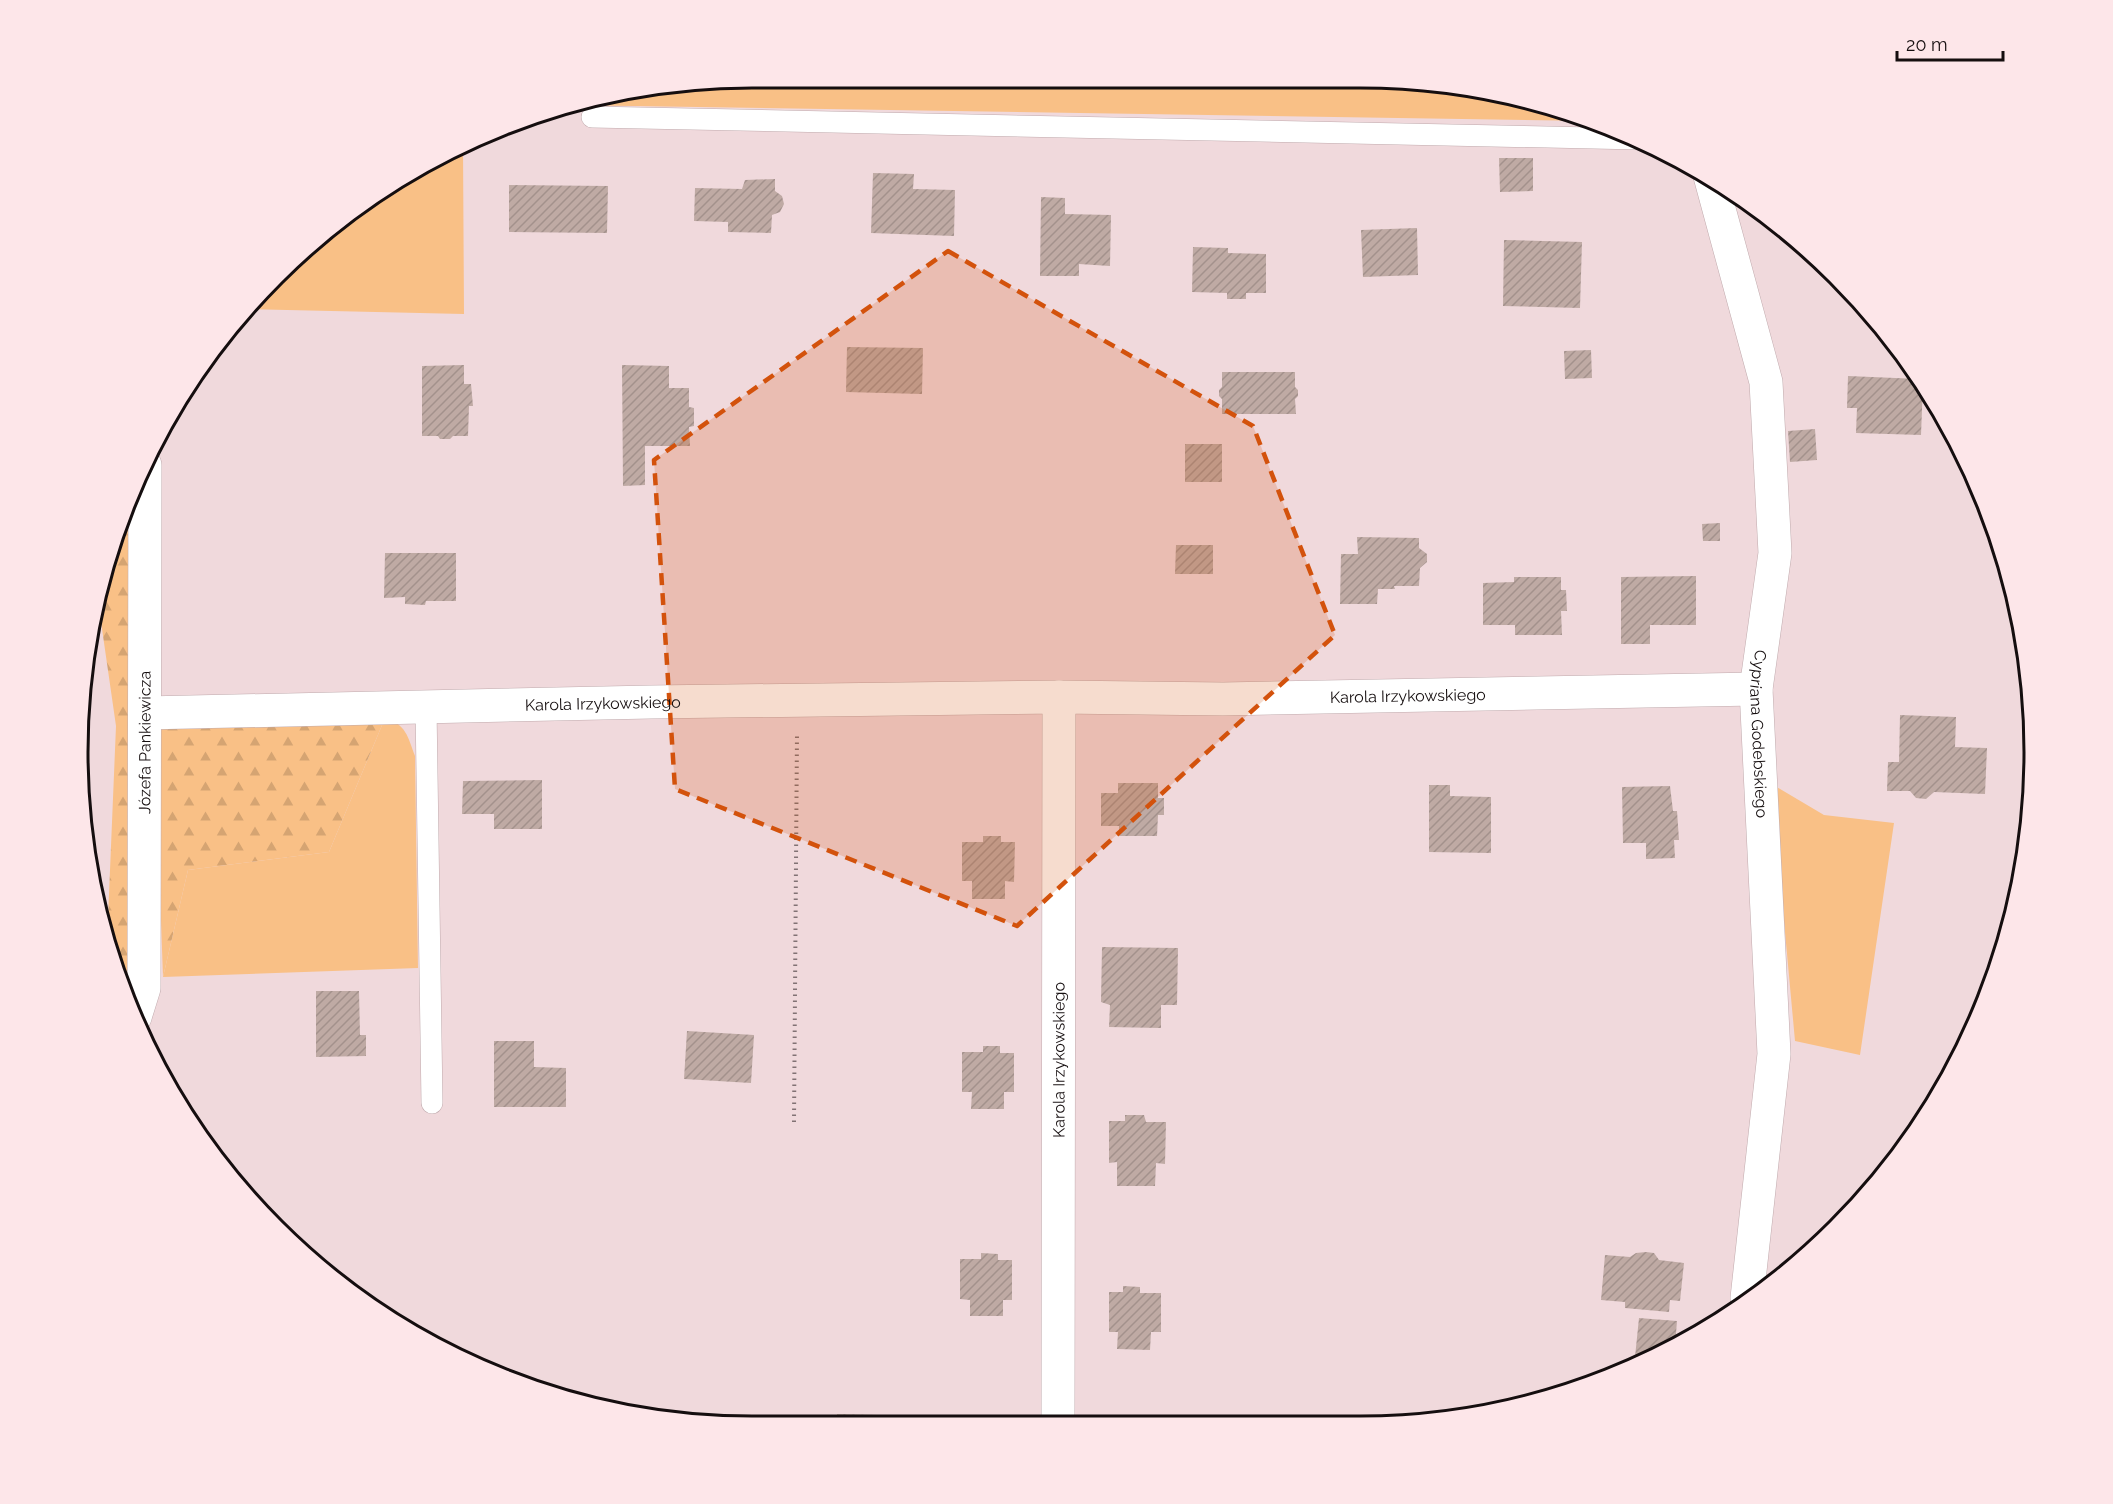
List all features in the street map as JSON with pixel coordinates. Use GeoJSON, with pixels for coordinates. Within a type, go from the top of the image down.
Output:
{"type":"FeatureCollection","features":[{"type":"Feature","properties":{"kind":"street","name":"Cypriana Godebskiego"},"geometry":{"type":"LineString","coordinates":[[1714,190],[1766,382],[1775,553],[1756,689],[1774,1054],[1748,1291]]}},
{"type":"Feature","properties":{"kind":"street","name":"Józefa Pankiewicza"},"geometry":{"type":"LineString","coordinates":[[139,1005],[144,988],[145,485]]}},
{"type":"Feature","properties":{"kind":"street","name":"Karola Irzykowskiego"},"geometry":{"type":"LineString","coordinates":[[145,713],[798,700],[1059,697],[1223,699],[1756,689]]}},
{"type":"Feature","properties":{"kind":"street","name":"Karola Irzykowskiego"},"geometry":{"type":"LineString","coordinates":[[1058,1416],[1059,697]]}},
{"type":"Feature","properties":{"kind":"lane"},"geometry":{"type":"LineString","coordinates":[[592,117],[1616,139]]}},
{"type":"Feature","properties":{"kind":"lane"},"geometry":{"type":"LineString","coordinates":[[426,707],[432,1103]]}},
{"type":"Feature","properties":{"kind":"path"},"geometry":{"type":"LineString","coordinates":[[794,1122],[798,700]]}},
{"type":"Feature","properties":{"kind":"highlighted area"},"geometry":{"type":"Polygon","coordinates":[[[948,251],[1253,426],[1335,635],[1017,926],[675,789],[654,460],[948,251]]]}},
{"type":"Feature","properties":{"kind":"green space"},"geometry":{"type":"Polygon","coordinates":[[[752,88],[1361,88],[1448,94],[1490,101],[1563,121],[603,106],[665,94],[752,88]]]}},
{"type":"Feature","properties":{"kind":"green space"},"geometry":{"type":"Polygon","coordinates":[[[463,155],[464,314],[258,309],[315,253],[348,226],[383,200],[420,177],[463,155]]]}},
{"type":"Feature","properties":{"kind":"green space"},"geometry":{"type":"Polygon","coordinates":[[[129,525],[130,981],[108,912],[116,726],[101,623],[111,580],[129,525]]]}},
{"type":"Feature","properties":{"kind":"green space"},"geometry":{"type":"Polygon","coordinates":[[[385,718],[402,728],[415,756],[418,968],[163,977],[188,870],[329,852],[385,718]]]}},
{"type":"Feature","properties":{"kind":"green space"},"geometry":{"type":"Polygon","coordinates":[[[385,718],[329,852],[188,870],[163,977],[154,722],[385,718]]]}},
{"type":"Feature","properties":{"kind":"green space"},"geometry":{"type":"Polygon","coordinates":[[[1775,786],[1824,815],[1894,823],[1860,1055],[1795,1041],[1775,823],[1775,786]]]}},
{"type":"Feature","properties":{"kind":"building"},"geometry":{"type":"Polygon","coordinates":[[[1499,158],[1533,158],[1533,191],[1500,192],[1499,158]]]}},
{"type":"Feature","properties":{"kind":"building"},"geometry":{"type":"Polygon","coordinates":[[[873,173],[914,174],[913,189],[955,190],[954,236],[871,233],[873,173]]]}},
{"type":"Feature","properties":{"kind":"building"},"geometry":{"type":"Polygon","coordinates":[[[775,179],[775,191],[782,196],[784,204],[780,212],[772,215],[771,233],[728,232],[728,222],[694,221],[695,188],[742,189],[745,180],[775,179]]]}},
{"type":"Feature","properties":{"kind":"building"},"geometry":{"type":"Polygon","coordinates":[[[509,185],[608,186],[607,233],[509,232],[509,185]]]}},
{"type":"Feature","properties":{"kind":"building"},"geometry":{"type":"Polygon","coordinates":[[[1041,197],[1065,198],[1065,214],[1111,215],[1110,266],[1079,264],[1079,276],[1040,276],[1041,197]]]}},
{"type":"Feature","properties":{"kind":"building"},"geometry":{"type":"Polygon","coordinates":[[[1417,228],[1418,275],[1363,277],[1361,230],[1417,228]]]}},
{"type":"Feature","properties":{"kind":"building"},"geometry":{"type":"Polygon","coordinates":[[[1504,240],[1582,242],[1580,308],[1503,306],[1504,240]]]}},
{"type":"Feature","properties":{"kind":"building"},"geometry":{"type":"Polygon","coordinates":[[[1193,247],[1228,248],[1228,253],[1266,254],[1266,293],[1246,293],[1246,299],[1227,299],[1227,293],[1192,292],[1193,247]]]}},
{"type":"Feature","properties":{"kind":"building"},"geometry":{"type":"Polygon","coordinates":[[[847,347],[923,348],[922,394],[846,392],[847,347]]]}},
{"type":"Feature","properties":{"kind":"building"},"geometry":{"type":"Polygon","coordinates":[[[1591,350],[1592,378],[1565,379],[1564,351],[1591,350]]]}},
{"type":"Feature","properties":{"kind":"building"},"geometry":{"type":"Polygon","coordinates":[[[464,365],[464,384],[471,384],[473,406],[469,406],[468,436],[440,439],[438,436],[422,436],[422,366],[464,365]]]}},
{"type":"Feature","properties":{"kind":"building"},"geometry":{"type":"Polygon","coordinates":[[[622,365],[669,366],[669,388],[689,388],[689,407],[694,408],[694,426],[689,427],[690,446],[645,446],[645,485],[623,486],[622,365]]]}},
{"type":"Feature","properties":{"kind":"building"},"geometry":{"type":"Polygon","coordinates":[[[1222,372],[1295,372],[1295,387],[1298,390],[1298,396],[1295,399],[1296,414],[1222,414],[1222,399],[1219,396],[1219,390],[1222,387],[1222,372]]]}},
{"type":"Feature","properties":{"kind":"building"},"geometry":{"type":"Polygon","coordinates":[[[1848,376],[1910,379],[1922,398],[1921,435],[1856,433],[1857,408],[1847,408],[1848,376]]]}},
{"type":"Feature","properties":{"kind":"building"},"geometry":{"type":"Polygon","coordinates":[[[1815,429],[1817,460],[1790,462],[1788,431],[1815,429]]]}},
{"type":"Feature","properties":{"kind":"building"},"geometry":{"type":"Polygon","coordinates":[[[1185,444],[1222,444],[1222,482],[1185,482],[1185,444]]]}},
{"type":"Feature","properties":{"kind":"building"},"geometry":{"type":"Polygon","coordinates":[[[1720,523],[1720,541],[1703,541],[1702,524],[1720,523]]]}},
{"type":"Feature","properties":{"kind":"building"},"geometry":{"type":"Polygon","coordinates":[[[1357,537],[1419,538],[1419,548],[1427,554],[1427,562],[1420,568],[1419,586],[1394,586],[1395,589],[1378,589],[1377,604],[1340,604],[1341,554],[1358,554],[1357,537]]]}},
{"type":"Feature","properties":{"kind":"building"},"geometry":{"type":"Polygon","coordinates":[[[1176,545],[1213,545],[1213,574],[1175,574],[1176,545]]]}},
{"type":"Feature","properties":{"kind":"building"},"geometry":{"type":"Polygon","coordinates":[[[385,553],[456,553],[456,601],[426,601],[425,605],[405,604],[405,597],[384,598],[385,553]]]}},
{"type":"Feature","properties":{"kind":"building"},"geometry":{"type":"Polygon","coordinates":[[[1696,576],[1696,625],[1650,625],[1650,644],[1621,644],[1621,577],[1696,576]]]}},
{"type":"Feature","properties":{"kind":"building"},"geometry":{"type":"Polygon","coordinates":[[[1514,577],[1561,577],[1561,590],[1566,590],[1567,611],[1561,611],[1562,635],[1515,635],[1515,625],[1483,625],[1483,583],[1514,582],[1514,577]]]}},
{"type":"Feature","properties":{"kind":"building"},"geometry":{"type":"Polygon","coordinates":[[[1900,715],[1956,717],[1955,747],[1987,748],[1985,794],[1934,792],[1926,799],[1916,798],[1910,791],[1887,791],[1888,762],[1899,762],[1900,715]]]}},
{"type":"Feature","properties":{"kind":"building"},"geometry":{"type":"Polygon","coordinates":[[[542,780],[542,829],[494,829],[494,814],[462,814],[463,781],[542,780]]]}},
{"type":"Feature","properties":{"kind":"building"},"geometry":{"type":"Polygon","coordinates":[[[1118,783],[1158,783],[1158,798],[1164,798],[1164,815],[1158,815],[1157,836],[1119,836],[1119,826],[1101,826],[1101,793],[1118,793],[1118,783]]]}},
{"type":"Feature","properties":{"kind":"building"},"geometry":{"type":"Polygon","coordinates":[[[1429,785],[1450,785],[1450,796],[1491,797],[1491,853],[1429,852],[1429,785]]]}},
{"type":"Feature","properties":{"kind":"building"},"geometry":{"type":"Polygon","coordinates":[[[1670,786],[1673,811],[1677,811],[1679,840],[1674,840],[1675,858],[1646,859],[1646,843],[1623,843],[1622,787],[1670,786]]]}},
{"type":"Feature","properties":{"kind":"building"},"geometry":{"type":"Polygon","coordinates":[[[983,836],[1001,836],[1001,842],[1015,842],[1014,882],[1005,881],[1005,899],[972,899],[972,881],[962,881],[962,842],[983,842],[983,836]]]}},
{"type":"Feature","properties":{"kind":"building"},"geometry":{"type":"Polygon","coordinates":[[[1102,947],[1178,948],[1177,1005],[1161,1005],[1161,1028],[1109,1027],[1110,1005],[1101,1002],[1102,947]]]}},
{"type":"Feature","properties":{"kind":"building"},"geometry":{"type":"Polygon","coordinates":[[[316,991],[359,991],[360,1035],[366,1035],[366,1056],[316,1057],[316,991]]]}},
{"type":"Feature","properties":{"kind":"building"},"geometry":{"type":"Polygon","coordinates":[[[687,1031],[754,1035],[751,1083],[684,1079],[687,1031]]]}},
{"type":"Feature","properties":{"kind":"building"},"geometry":{"type":"Polygon","coordinates":[[[494,1041],[534,1041],[534,1067],[566,1068],[566,1107],[494,1107],[494,1041]]]}},
{"type":"Feature","properties":{"kind":"building"},"geometry":{"type":"Polygon","coordinates":[[[983,1046],[1000,1046],[1000,1053],[1014,1053],[1014,1092],[1004,1092],[1004,1109],[971,1109],[972,1092],[962,1092],[962,1052],[983,1052],[983,1046]]]}},
{"type":"Feature","properties":{"kind":"building"},"geometry":{"type":"Polygon","coordinates":[[[1125,1115],[1144,1115],[1146,1122],[1166,1122],[1165,1164],[1156,1163],[1155,1186],[1117,1186],[1117,1162],[1109,1163],[1109,1121],[1125,1121],[1125,1115]]]}},
{"type":"Feature","properties":{"kind":"building"},"geometry":{"type":"Polygon","coordinates":[[[981,1253],[998,1254],[998,1260],[1012,1260],[1012,1300],[1003,1300],[1003,1316],[970,1316],[970,1300],[960,1299],[960,1259],[981,1259],[981,1253]]]}},
{"type":"Feature","properties":{"kind":"building"},"geometry":{"type":"Polygon","coordinates":[[[1636,1253],[1654,1253],[1659,1260],[1684,1263],[1680,1301],[1670,1300],[1669,1312],[1625,1308],[1625,1302],[1601,1300],[1605,1255],[1630,1257],[1636,1253]]]}},
{"type":"Feature","properties":{"kind":"building"},"geometry":{"type":"Polygon","coordinates":[[[1123,1286],[1140,1287],[1140,1293],[1161,1293],[1161,1332],[1151,1332],[1150,1350],[1117,1349],[1118,1332],[1109,1332],[1109,1292],[1123,1292],[1123,1286]]]}},
{"type":"Feature","properties":{"kind":"building"},"geometry":{"type":"Polygon","coordinates":[[[1639,1318],[1677,1321],[1676,1336],[1635,1356],[1639,1318]]]}},
{"type":"Feature","properties":{"kind":"building"},"geometry":{"type":"Polygon","coordinates":[[[837,1414],[877,1415],[877,1416],[837,1416],[837,1414]]]}}]}
